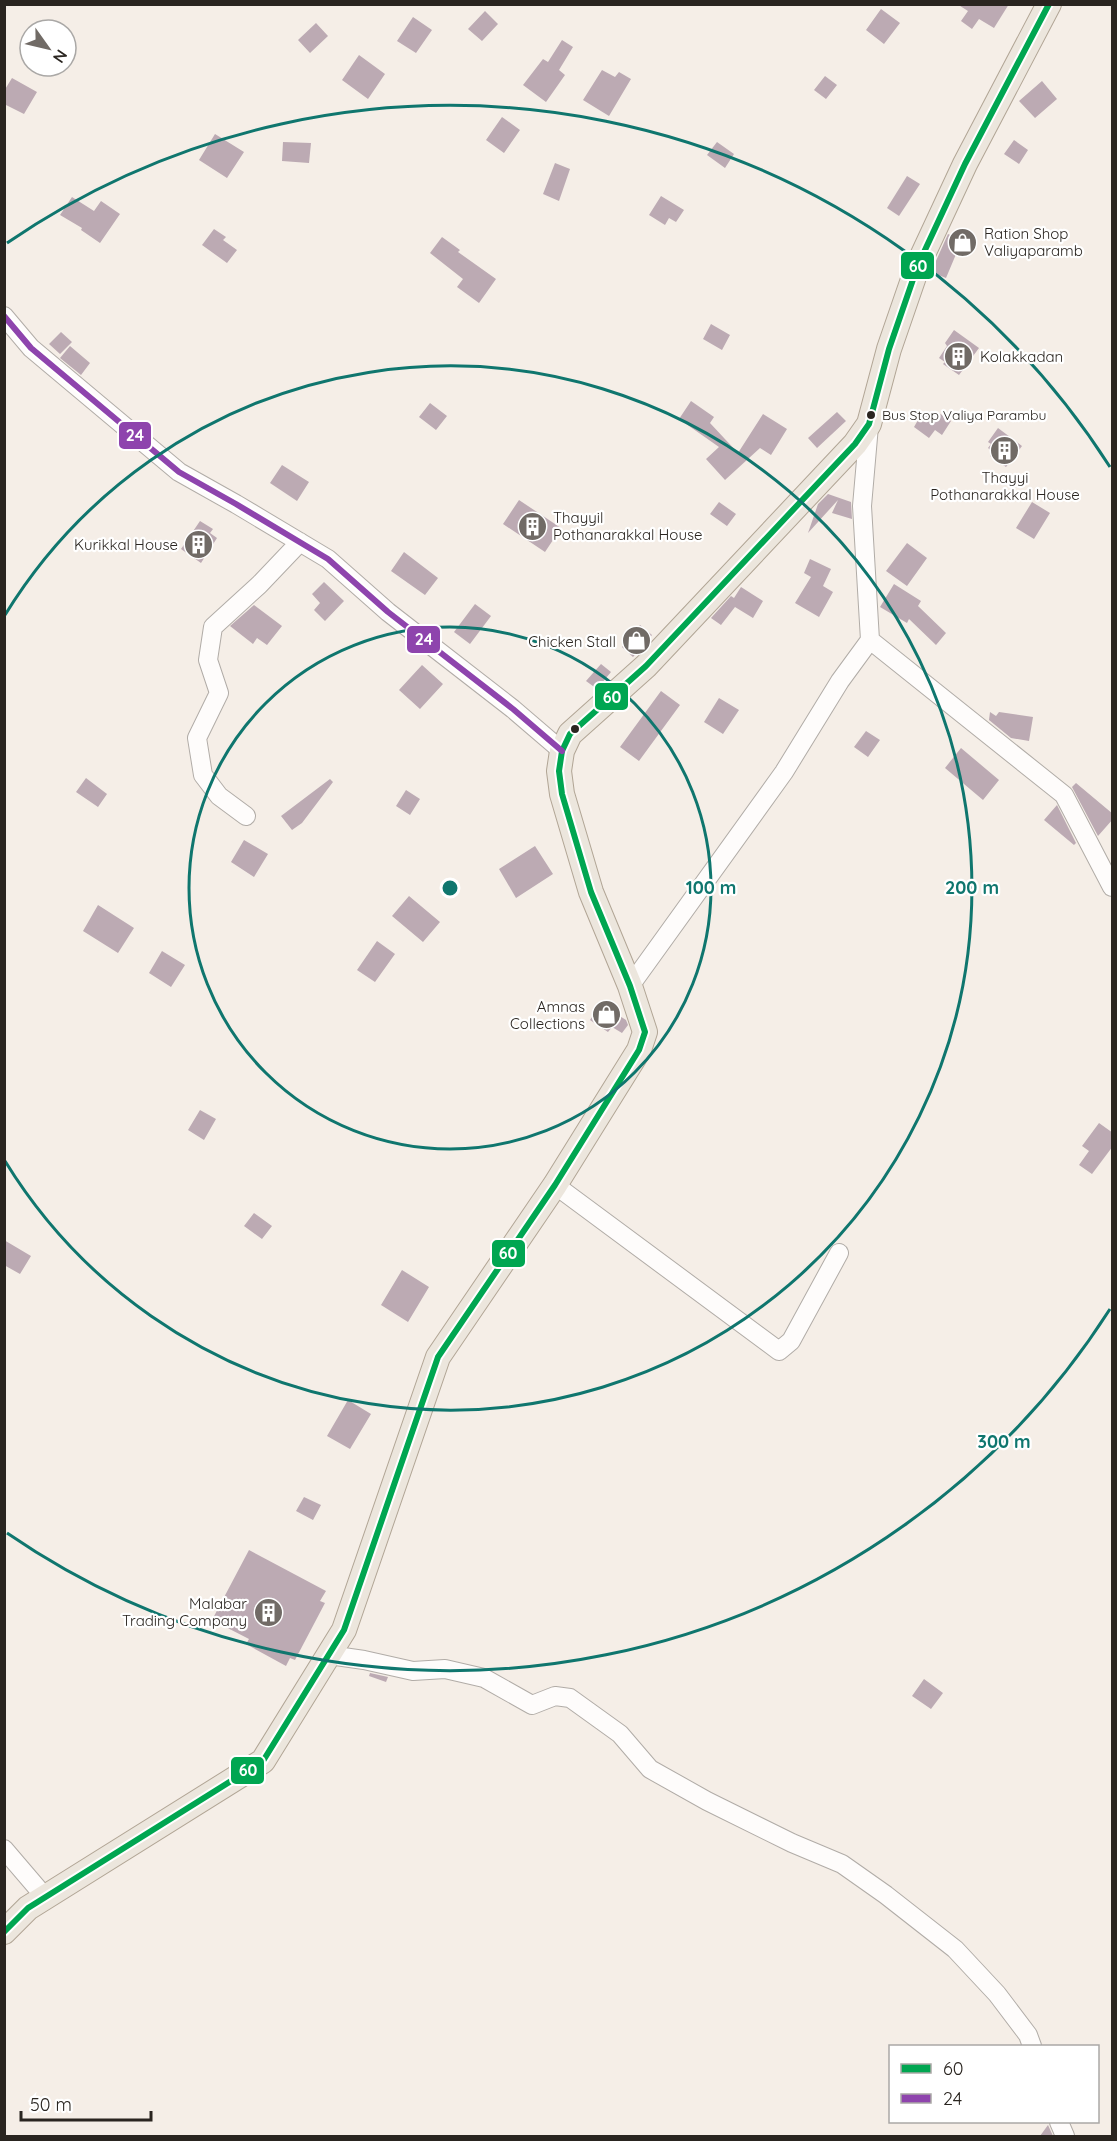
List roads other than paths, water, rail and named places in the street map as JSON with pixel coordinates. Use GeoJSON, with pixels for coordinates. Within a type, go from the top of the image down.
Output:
{"type":"FeatureCollection","features":[{"type":"Feature","properties":{"kind":"main road"},"geometry":{"type":"LineString","coordinates":[[4,1932],[28,1908],[263,1761],[344,1630],[438,1357],[555,1185],[639,1050],[645,1032],[630,986],[591,892],[562,794],[559,771],[562,751],[570,734],[646,666],[855,444],[869,424],[889,350],[918,265],[965,164],[1049,4]]}},
{"type":"Feature","properties":{"kind":"street"},"geometry":{"type":"LineString","coordinates":[[4,316],[31,348],[179,472],[328,559],[388,612],[513,709],[562,751]]}},
{"type":"Feature","properties":{"kind":"street"},"geometry":{"type":"LineString","coordinates":[[630,986],[784,772],[840,681],[870,640],[862,506],[869,424]]}},
{"type":"Feature","properties":{"kind":"street"},"geometry":{"type":"LineString","coordinates":[[246,816],[219,796],[202,775],[197,738],[219,693],[208,660],[213,627],[300,542]]}},
{"type":"Feature","properties":{"kind":"street"},"geometry":{"type":"LineString","coordinates":[[870,640],[1064,795],[1113,887]]}},
{"type":"Feature","properties":{"kind":"street"},"geometry":{"type":"LineString","coordinates":[[555,1185],[779,1351],[791,1341],[839,1253]]}},
{"type":"Feature","properties":{"kind":"street"},"geometry":{"type":"LineString","coordinates":[[329,1655],[413,1671],[445,1669],[484,1678],[532,1705],[555,1696],[570,1698],[620,1734],[650,1769],[781,1838],[842,1864],[886,1895],[955,1948],[998,1994],[1028,2035],[1032,2045]]}},
{"type":"Feature","properties":{"kind":"street"},"geometry":{"type":"LineString","coordinates":[[4,1849],[45,1898]]}},
{"type":"Feature","properties":{"kind":"place","name":"Ration Shop Valiyaparamb"},"geometry":{"type":"Point","coordinates":[963,242]}},
{"type":"Feature","properties":{"kind":"place","name":"Kolakkadan"},"geometry":{"type":"Point","coordinates":[959,356]}},
{"type":"Feature","properties":{"kind":"place","name":"Bus Stop Valiya Parambu"},"geometry":{"type":"Point","coordinates":[871,415]}},
{"type":"Feature","properties":{"kind":"place","name":"Thayyi Pothanarakkal House"},"geometry":{"type":"Point","coordinates":[1005,450]}},
{"type":"Feature","properties":{"kind":"place","name":"Thayyil Pothanarakkal House"},"geometry":{"type":"Point","coordinates":[532,526]}},
{"type":"Feature","properties":{"kind":"place","name":"Kurikkal House"},"geometry":{"type":"Point","coordinates":[199,544]}},
{"type":"Feature","properties":{"kind":"place","name":"Chicken Stall"},"geometry":{"type":"Point","coordinates":[637,641]}},
{"type":"Feature","properties":{"kind":"place","name":"Amnas Collections"},"geometry":{"type":"Point","coordinates":[606,1015]}},
{"type":"Feature","properties":{"kind":"place","name":"Malabar Trading Company"},"geometry":{"type":"Point","coordinates":[268,1612]}}]}
